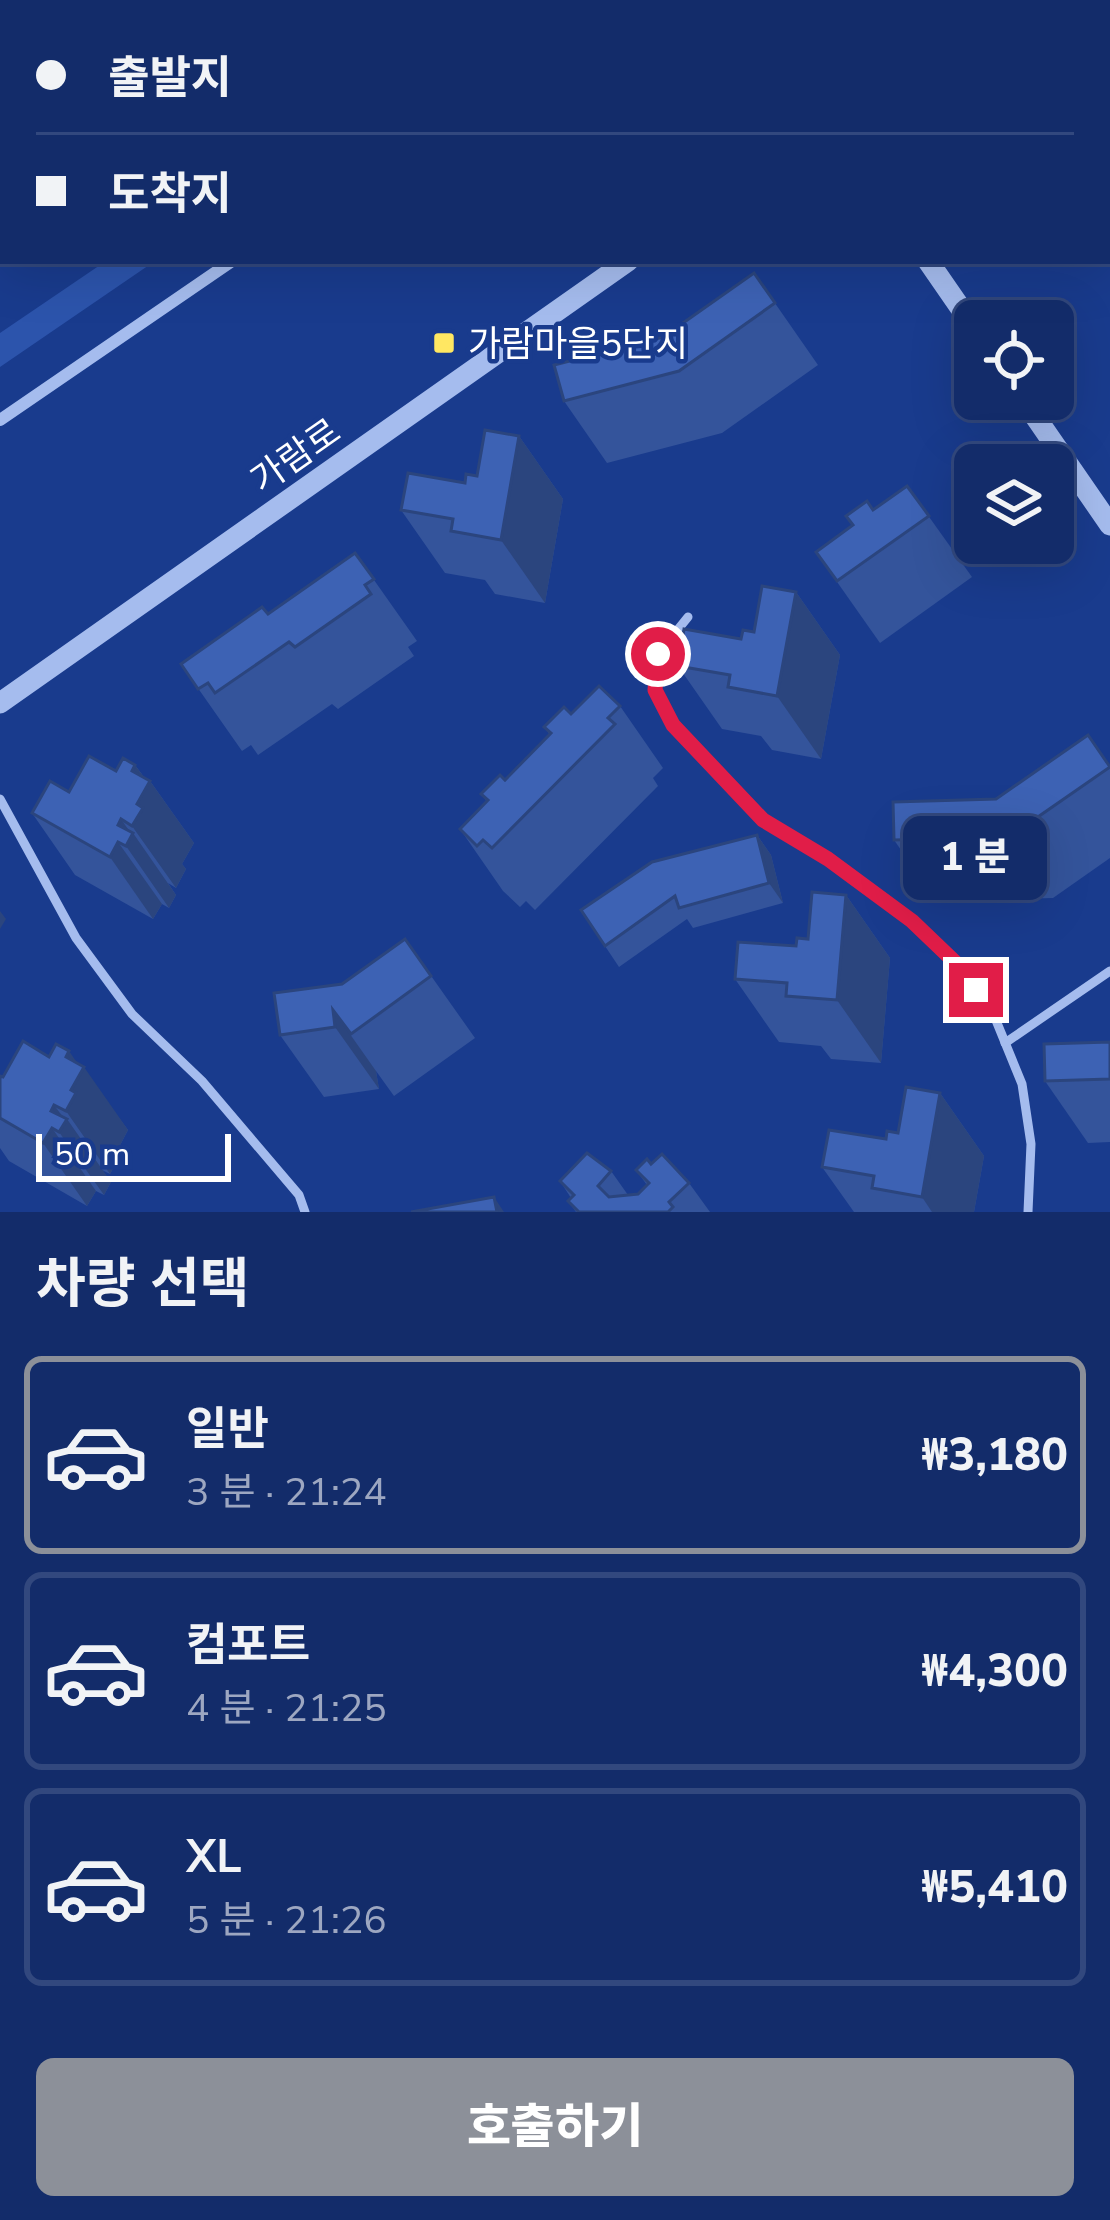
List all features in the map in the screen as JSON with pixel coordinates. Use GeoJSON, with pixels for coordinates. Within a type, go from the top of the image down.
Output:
{"type":"FeatureCollection","features":[{"type":"Feature","properties":{"kind":"street"},"geometry":{"type":"LineString","coordinates":[[0,420],[228,264]]}},
{"type":"Feature","properties":{"kind":"street","name":"가람로"},"geometry":{"type":"LineString","coordinates":[[0,703],[624,264]]}},
{"type":"Feature","properties":{"kind":"street"},"geometry":{"type":"LineString","coordinates":[[930,264],[955,300]]}},
{"type":"Feature","properties":{"kind":"street"},"geometry":{"type":"LineString","coordinates":[[1038,420],[1110,525]]}},
{"type":"Feature","properties":{"kind":"lane"},"geometry":{"type":"LineString","coordinates":[[688,617],[658,654],[655,690],[673,725],[763,820],[828,859],[928,936],[960,967],[993,1012],[1022,1084],[1031,1144],[1028,1212]]}},
{"type":"Feature","properties":{"kind":"lane"},"geometry":{"type":"LineString","coordinates":[[0,799],[76,938],[132,1014],[202,1081],[298,1195],[305,1212]]}},
{"type":"Feature","properties":{"kind":"lane"},"geometry":{"type":"LineString","coordinates":[[1005,1043],[1110,971]]}},
{"type":"Feature","properties":{"kind":"shaded area"},"geometry":{"type":"Polygon","coordinates":[[[102,264],[151,264],[0,367],[0,333],[102,264]]]}},
{"type":"Feature","properties":{"kind":"building"},"geometry":{"type":"Polygon","coordinates":[[[754,273],[775,303],[679,371],[564,401],[554,365],[663,337],[754,273]]]}},
{"type":"Feature","properties":{"kind":"building"},"geometry":{"type":"Polygon","coordinates":[[[485,430],[519,436],[501,540],[451,531],[453,519],[401,510],[408,473],[465,483],[466,474],[477,476],[485,430]]]}},
{"type":"Feature","properties":{"kind":"building"},"geometry":{"type":"Polygon","coordinates":[[[907,486],[929,516],[837,581],[816,552],[853,525],[846,516],[867,501],[873,510],[907,486]]]}},
{"type":"Feature","properties":{"kind":"building"},"geometry":{"type":"Polygon","coordinates":[[[355,553],[374,579],[365,585],[371,594],[295,647],[289,642],[215,693],[208,683],[198,689],[181,664],[262,607],[268,614],[355,553]]]}},
{"type":"Feature","properties":{"kind":"building"},"geometry":{"type":"Polygon","coordinates":[[[762,586],[796,592],[777,696],[728,687],[730,675],[678,666],[684,629],[741,639],[743,630],[754,632],[762,586]]]}},
{"type":"Feature","properties":{"kind":"building"},"geometry":{"type":"Polygon","coordinates":[[[599,686],[620,706],[608,718],[615,724],[492,848],[483,840],[477,846],[460,829],[488,800],[481,794],[500,775],[505,780],[551,733],[544,727],[564,707],[571,714],[599,686]]]}},
{"type":"Feature","properties":{"kind":"building"},"geometry":{"type":"Polygon","coordinates":[[[1088,735],[1110,767],[1009,837],[894,840],[893,802],[996,799],[1088,735]]]}},
{"type":"Feature","properties":{"kind":"building"},"geometry":{"type":"Polygon","coordinates":[[[89,756],[116,771],[123,758],[135,765],[132,771],[150,781],[132,826],[121,819],[118,825],[133,833],[126,846],[118,842],[110,857],[32,813],[50,781],[69,792],[89,756]]]}},
{"type":"Feature","properties":{"kind":"building"},"geometry":{"type":"Polygon","coordinates":[[[757,835],[769,883],[679,908],[675,896],[605,946],[581,910],[652,862],[757,835]]]}},
{"type":"Feature","properties":{"kind":"building"},"geometry":{"type":"Polygon","coordinates":[[[812,892],[846,895],[837,1000],[786,996],[787,983],[735,979],[738,942],[796,946],[797,938],[808,939],[812,892]]]}},
{"type":"Feature","properties":{"kind":"building"},"geometry":{"type":"Polygon","coordinates":[[[405,939],[431,976],[351,1034],[333,1010],[335,1027],[280,1035],[274,993],[342,984],[405,939]]]}},
{"type":"Feature","properties":{"kind":"building"},"geometry":{"type":"Polygon","coordinates":[[[23,1041],[49,1057],[56,1044],[69,1051],[66,1057],[84,1067],[66,1111],[54,1105],[51,1111],[67,1119],[59,1132],[52,1128],[43,1143],[0,1118],[0,1076],[23,1041]]]}},
{"type":"Feature","properties":{"kind":"building"},"geometry":{"type":"Polygon","coordinates":[[[1110,1042],[1110,1079],[1045,1081],[1044,1044],[1110,1042]]]}},
{"type":"Feature","properties":{"kind":"building"},"geometry":{"type":"Polygon","coordinates":[[[906,1087],[940,1093],[922,1197],[872,1188],[874,1176],[822,1167],[829,1130],[886,1139],[887,1131],[898,1133],[906,1087]]]}},
{"type":"Feature","properties":{"kind":"building"},"geometry":{"type":"Polygon","coordinates":[[[587,1153],[611,1171],[598,1186],[609,1197],[638,1194],[649,1183],[636,1170],[647,1159],[651,1164],[662,1154],[689,1183],[669,1202],[673,1207],[668,1212],[579,1212],[568,1201],[574,1195],[560,1181],[587,1153]]]}},
{"type":"Feature","properties":{"kind":"building"},"geometry":{"type":"Polygon","coordinates":[[[494,1197],[497,1212],[411,1212],[494,1197]]]}},
{"type":"Feature","properties":{"kind":"place","name":"가람마을5단지"},"geometry":{"type":"Point","coordinates":[444,343]}},
{"type":"Feature","properties":{"kind":"route"},"geometry":{"type":"LineString","coordinates":[[658,654],[655,690],[673,725],[763,820],[828,859],[912,921],[960,967],[976,990]]}}]}
